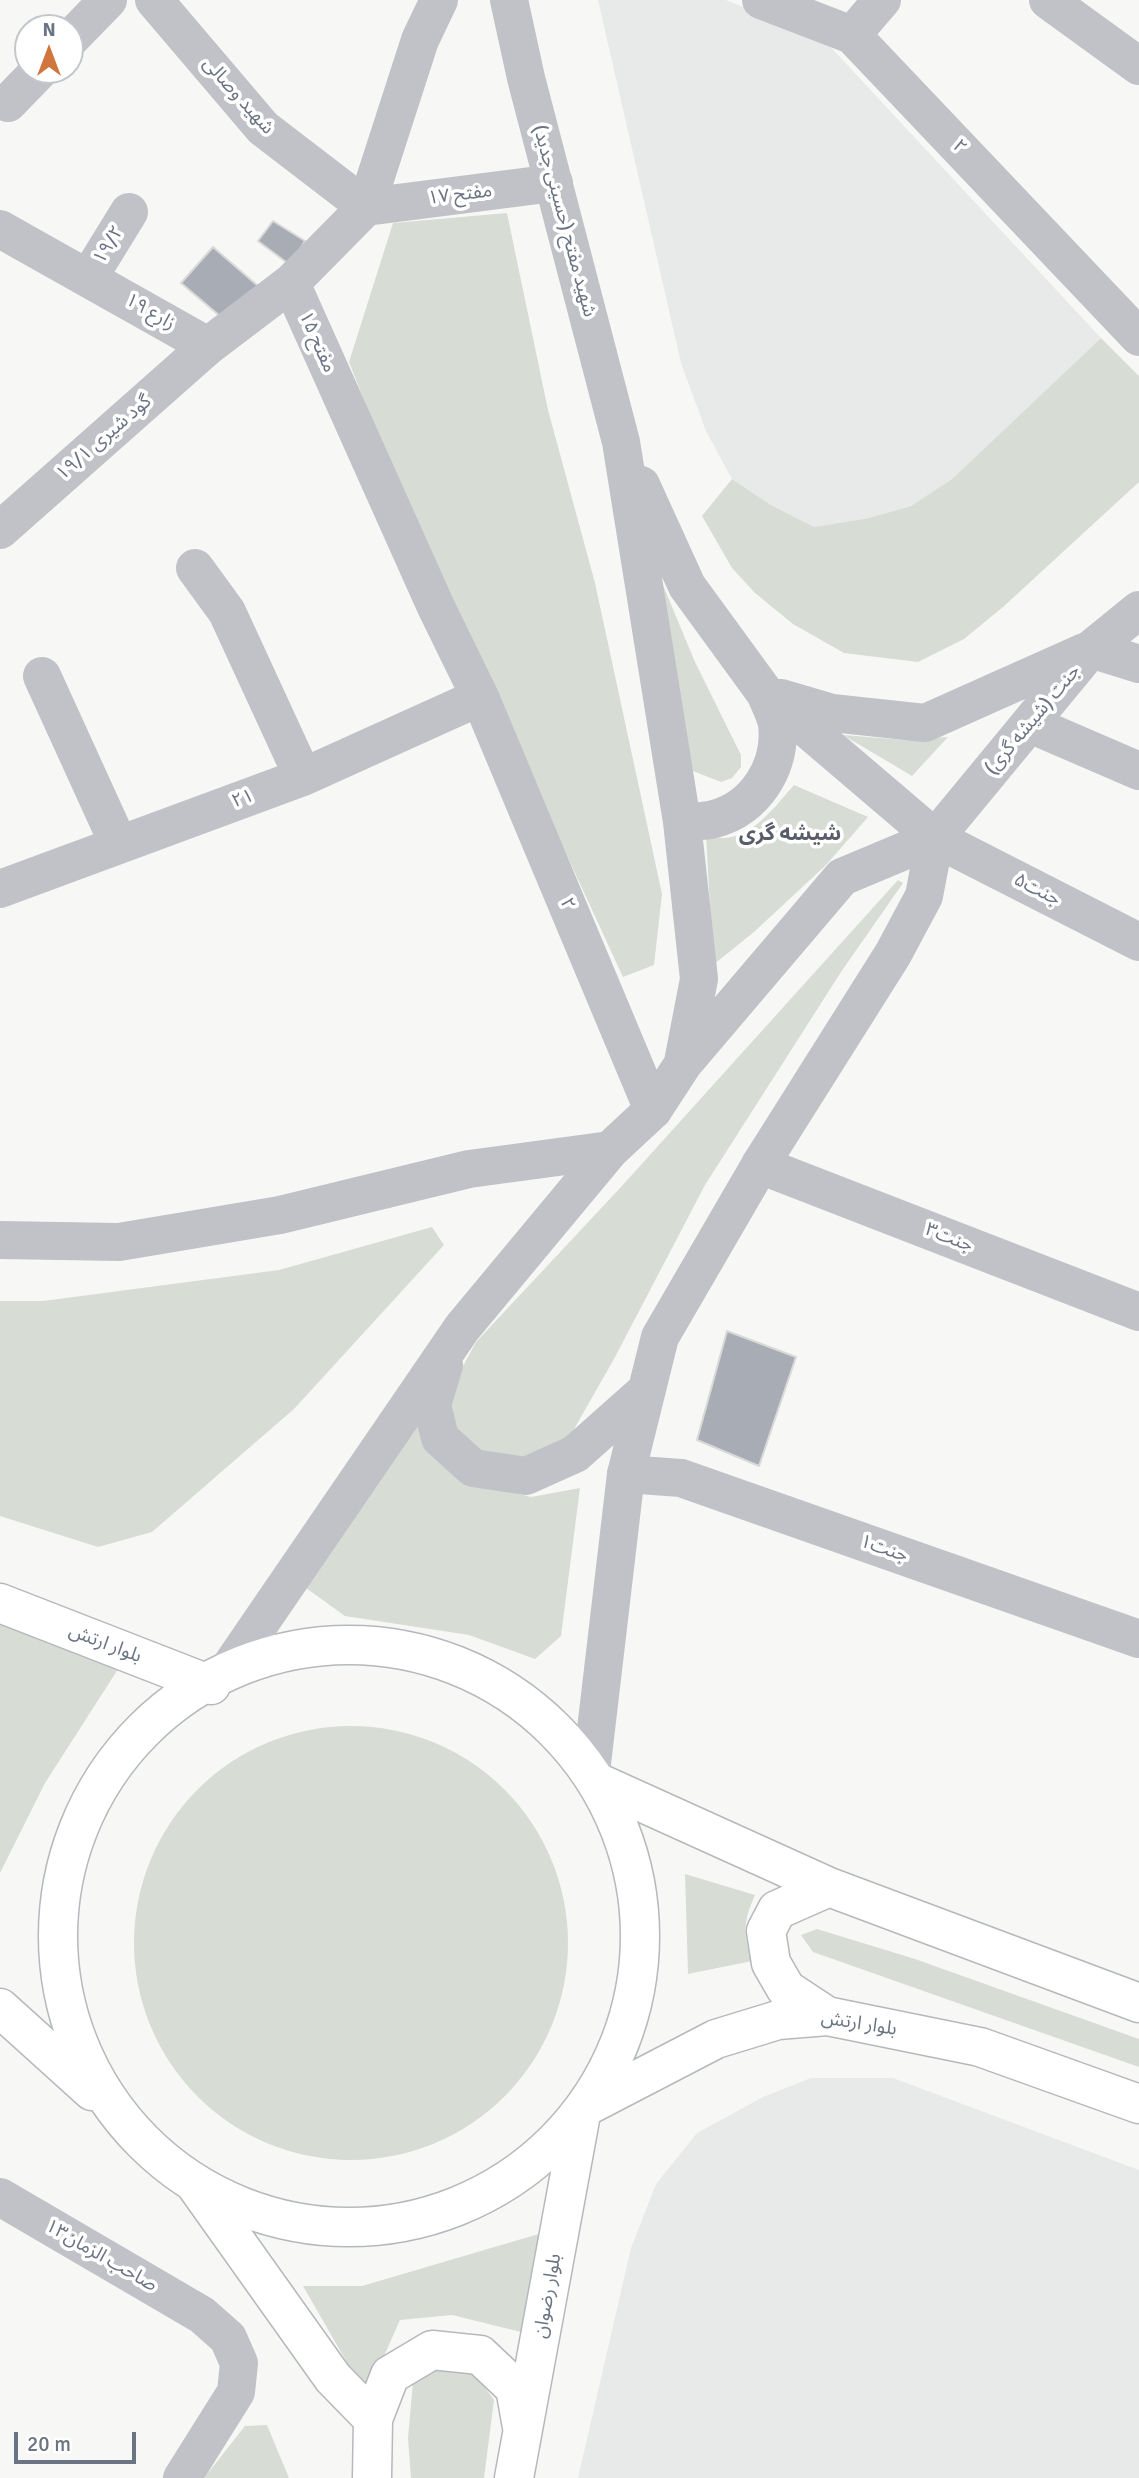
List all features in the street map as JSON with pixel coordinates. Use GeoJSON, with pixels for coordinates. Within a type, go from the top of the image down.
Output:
{"type":"FeatureCollection","features":[{"type":"Feature","properties":{"kind":"main road","name":"بلوار ارتش"},"geometry":{"type":"LineString","coordinates":[[0,1603],[219,1677]]}},
{"type":"Feature","properties":{"kind":"main road"},"geometry":{"type":"LineString","coordinates":[[0,2008],[112,2109],[150,2151],[195,2185],[274,2218],[359,2228],[443,2213],[519,2174],[584,2110],[627,2031],[642,1947],[633,1862],[595,1778],[537,1712],[467,1669],[388,1647],[306,1647],[219,1677],[144,1727],[93,1794],[63,1871],[56,1954],[73,2035],[112,2109]]}},
{"type":"Feature","properties":{"kind":"main road"},"geometry":{"type":"LineString","coordinates":[[595,1778],[829,1887],[1139,2003]]}},
{"type":"Feature","properties":{"kind":"main road"},"geometry":{"type":"LineString","coordinates":[[827,2016],[786,1989],[771,1963],[766,1931],[777,1910],[829,1887]]}},
{"type":"Feature","properties":{"kind":"main road","name":"بلوار ارتش"},"geometry":{"type":"LineString","coordinates":[[584,2110],[716,2039],[778,2020],[827,2016],[980,2047],[1139,2104]]}},
{"type":"Feature","properties":{"kind":"main road","name":"بلوار رضوان"},"geometry":{"type":"LineString","coordinates":[[514,2478],[584,2110]]}},
{"type":"Feature","properties":{"kind":"main road"},"geometry":{"type":"LineString","coordinates":[[195,2185],[333,2378],[373,2419]]}},
{"type":"Feature","properties":{"kind":"main road"},"geometry":{"type":"LineString","coordinates":[[372,2478],[373,2419],[390,2375],[432,2350],[481,2355],[515,2388],[523,2436]]}},
{"type":"Feature","properties":{"kind":"street"},"geometry":{"type":"LineString","coordinates":[[84,25],[108,0]]}},
{"type":"Feature","properties":{"kind":"street","name":"شهید وصالی"},"geometry":{"type":"LineString","coordinates":[[154,0],[263,128],[366,207]]}},
{"type":"Feature","properties":{"kind":"street"},"geometry":{"type":"LineString","coordinates":[[208,346],[291,284],[366,207],[420,40],[439,0]]}},
{"type":"Feature","properties":{"kind":"street","name":"شهید مفتح (حسینی جدید)"},"geometry":{"type":"LineString","coordinates":[[509,0],[621,442]]}},
{"type":"Feature","properties":{"kind":"street","name":"۲"},"geometry":{"type":"LineString","coordinates":[[761,0],[852,35],[1136,334]]}},
{"type":"Feature","properties":{"kind":"street"},"geometry":{"type":"LineString","coordinates":[[852,35],[882,0]]}},
{"type":"Feature","properties":{"kind":"street"},"geometry":{"type":"LineString","coordinates":[[1048,0],[1139,66]]}},
{"type":"Feature","properties":{"kind":"street"},"geometry":{"type":"LineString","coordinates":[[8,103],[26,84]]}},
{"type":"Feature","properties":{"kind":"street","name":"مفتح ۱۷"},"geometry":{"type":"LineString","coordinates":[[366,207],[554,183]]}},
{"type":"Feature","properties":{"kind":"street","name":"۱۹/۲"},"geometry":{"type":"LineString","coordinates":[[89,277],[130,212]]}},
{"type":"Feature","properties":{"kind":"street","name":"۱۹ زارع"},"geometry":{"type":"LineString","coordinates":[[0,229],[208,346]]}},
{"type":"Feature","properties":{"kind":"street","name":"مفتح ۱۵"},"geometry":{"type":"LineString","coordinates":[[291,284],[436,607],[481,697]]}},
{"type":"Feature","properties":{"kind":"street","name":"۱۹/۱ گود شیری"},"geometry":{"type":"LineString","coordinates":[[0,530],[208,346]]}},
{"type":"Feature","properties":{"kind":"street"},"geometry":{"type":"LineString","coordinates":[[621,442],[687,586],[765,693],[777,722],[776,754],[764,784],[742,807],[713,820],[682,822]]}},
{"type":"Feature","properties":{"kind":"street"},"geometry":{"type":"LineString","coordinates":[[621,442],[682,822],[699,979],[683,1064]]}},
{"type":"Feature","properties":{"kind":"street"},"geometry":{"type":"LineString","coordinates":[[195,568],[227,612],[303,777]]}},
{"type":"Feature","properties":{"kind":"street","name":"جنت (شیشه گری)"},"geometry":{"type":"LineString","coordinates":[[935,838],[1091,649],[1139,610]]}},
{"type":"Feature","properties":{"kind":"street"},"geometry":{"type":"LineString","coordinates":[[765,693],[832,713],[925,723],[1091,649],[1139,664]]}},
{"type":"Feature","properties":{"kind":"street"},"geometry":{"type":"LineString","coordinates":[[41,676],[119,845]]}},
{"type":"Feature","properties":{"kind":"street","name":"جنت۵"},"geometry":{"type":"LineString","coordinates":[[765,693],[935,838],[1139,942]]}},
{"type":"Feature","properties":{"kind":"street","name":"۲"},"geometry":{"type":"LineString","coordinates":[[481,697],[653,1110]]}},
{"type":"Feature","properties":{"kind":"street","name":"۲۱"},"geometry":{"type":"LineString","coordinates":[[0,889],[303,777],[481,697]]}},
{"type":"Feature","properties":{"kind":"street"},"geometry":{"type":"LineString","coordinates":[[1030,724],[1139,771]]}},
{"type":"Feature","properties":{"kind":"street"},"geometry":{"type":"LineString","coordinates":[[219,1677],[462,1328],[610,1150],[653,1110],[683,1064],[842,877],[935,838]]}},
{"type":"Feature","properties":{"kind":"street"},"geometry":{"type":"LineString","coordinates":[[595,1778],[626,1474],[660,1337],[760,1165],[905,931],[924,896],[935,838]]}},
{"type":"Feature","properties":{"kind":"street"},"geometry":{"type":"LineString","coordinates":[[0,1240],[119,1242],[280,1215],[469,1169],[610,1150]]}},
{"type":"Feature","properties":{"kind":"street","name":"جنت۳"},"geometry":{"type":"LineString","coordinates":[[760,1165],[1139,1311]]}},
{"type":"Feature","properties":{"kind":"street"},"geometry":{"type":"LineString","coordinates":[[462,1328],[442,1368],[432,1405],[440,1438],[473,1468],[527,1476],[575,1454],[647,1390]]}},
{"type":"Feature","properties":{"kind":"street","name":"جنت۱"},"geometry":{"type":"LineString","coordinates":[[626,1474],[681,1478],[1139,1639]]}},
{"type":"Feature","properties":{"kind":"street","name":"صاحب الزمان۱۳"},"geometry":{"type":"LineString","coordinates":[[0,2197],[202,2315],[228,2338],[239,2363],[236,2392],[182,2478]]}},
{"type":"Feature","properties":{"kind":"shaded area"},"geometry":{"type":"Polygon","coordinates":[[[598,0],[726,0],[825,41],[1101,338],[952,479],[911,506],[869,518],[814,527],[771,505],[732,479],[706,431],[681,363],[598,0]]]}},
{"type":"Feature","properties":{"kind":"shaded area"},"geometry":{"type":"Polygon","coordinates":[[[507,213],[548,410],[595,583],[662,894],[654,965],[623,977],[408,511],[349,362],[393,223],[507,213]]]}},
{"type":"Feature","properties":{"kind":"shaded area"},"geometry":{"type":"Polygon","coordinates":[[[1101,338],[1139,376],[1139,482],[1003,607],[964,639],[918,662],[844,653],[793,624],[755,593],[732,568],[702,516],[732,479],[771,505],[814,527],[869,518],[911,506],[952,479],[1101,338]]]}},
{"type":"Feature","properties":{"kind":"shaded area"},"geometry":{"type":"Polygon","coordinates":[[[650,554],[695,662],[741,755],[741,767],[732,778],[721,782],[693,771],[650,554]]]}},
{"type":"Feature","properties":{"kind":"shaded area"},"geometry":{"type":"Polygon","coordinates":[[[843,735],[905,740],[948,737],[912,776],[843,735]]]}},
{"type":"Feature","properties":{"kind":"shaded area"},"geometry":{"type":"Polygon","coordinates":[[[794,785],[868,817],[826,865],[754,932],[713,965],[706,834],[723,838],[744,833],[772,811],[794,785]]]}},
{"type":"Feature","properties":{"kind":"shaded area"},"geometry":{"type":"Polygon","coordinates":[[[898,880],[903,883],[841,972],[705,1185],[614,1359],[565,1445],[524,1461],[480,1455],[453,1432],[444,1401],[476,1342],[621,1187],[898,880]]]}},
{"type":"Feature","properties":{"kind":"shaded area"},"geometry":{"type":"Polygon","coordinates":[[[432,1227],[444,1245],[294,1409],[152,1532],[98,1547],[0,1516],[0,1301],[43,1301],[279,1270],[432,1227]]]}},
{"type":"Feature","properties":{"kind":"shaded area"},"geometry":{"type":"Polygon","coordinates":[[[417,1425],[465,1480],[531,1497],[580,1488],[561,1636],[535,1659],[469,1635],[345,1616],[306,1588],[417,1425]]]}},
{"type":"Feature","properties":{"kind":"shaded area"},"geometry":{"type":"Polygon","coordinates":[[[0,1615],[122,1663],[45,1783],[0,1873],[0,1615]]]}},
{"type":"Feature","properties":{"kind":"shaded area"},"geometry":{"type":"Polygon","coordinates":[[[351,1726],[393,1730],[434,1742],[472,1762],[505,1789],[532,1822],[552,1860],[564,1901],[568,1943],[564,1985],[552,2026],[532,2064],[505,2097],[472,2124],[434,2144],[393,2156],[351,2160],[309,2156],[268,2144],[230,2124],[197,2097],[170,2064],[150,2026],[138,1985],[134,1943],[138,1901],[150,1860],[170,1822],[197,1789],[230,1762],[268,1742],[309,1730],[351,1726]]]}},
{"type":"Feature","properties":{"kind":"shaded area"},"geometry":{"type":"Polygon","coordinates":[[[685,1874],[755,1895],[746,1928],[752,1961],[688,1974],[685,1874]]]}},
{"type":"Feature","properties":{"kind":"shaded area"},"geometry":{"type":"Polygon","coordinates":[[[817,1929],[915,1959],[1139,2039],[1139,2067],[813,1952],[801,1935],[817,1929]]]}},
{"type":"Feature","properties":{"kind":"shaded area"},"geometry":{"type":"Polygon","coordinates":[[[811,2078],[893,2078],[1139,2170],[1139,2478],[578,2478],[631,2248],[656,2184],[697,2133],[763,2097],[811,2078]]]}},
{"type":"Feature","properties":{"kind":"shaded area"},"geometry":{"type":"Polygon","coordinates":[[[542,2233],[521,2332],[452,2315],[400,2320],[380,2365],[364,2392],[303,2286],[362,2286],[542,2233]]]}},
{"type":"Feature","properties":{"kind":"shaded area"},"geometry":{"type":"Polygon","coordinates":[[[441,2363],[470,2367],[494,2400],[484,2478],[411,2478],[408,2438],[413,2382],[441,2363]]]}},
{"type":"Feature","properties":{"kind":"shaded area"},"geometry":{"type":"Polygon","coordinates":[[[267,2425],[289,2478],[204,2478],[245,2426],[267,2425]]]}},
{"type":"Feature","properties":{"kind":"building"},"geometry":{"type":"Polygon","coordinates":[[[273,221],[305,241],[290,265],[258,241],[273,221]]]}},
{"type":"Feature","properties":{"kind":"building"},"geometry":{"type":"Polygon","coordinates":[[[213,247],[258,286],[227,322],[181,283],[213,247]]]}},
{"type":"Feature","properties":{"kind":"building"},"geometry":{"type":"Polygon","coordinates":[[[727,1331],[796,1357],[759,1466],[697,1440],[727,1331]]]}},
{"type":"Feature","properties":{"kind":"district","name":"شیشه گری"},"geometry":{"type":"Point","coordinates":[790,834]}}]}
